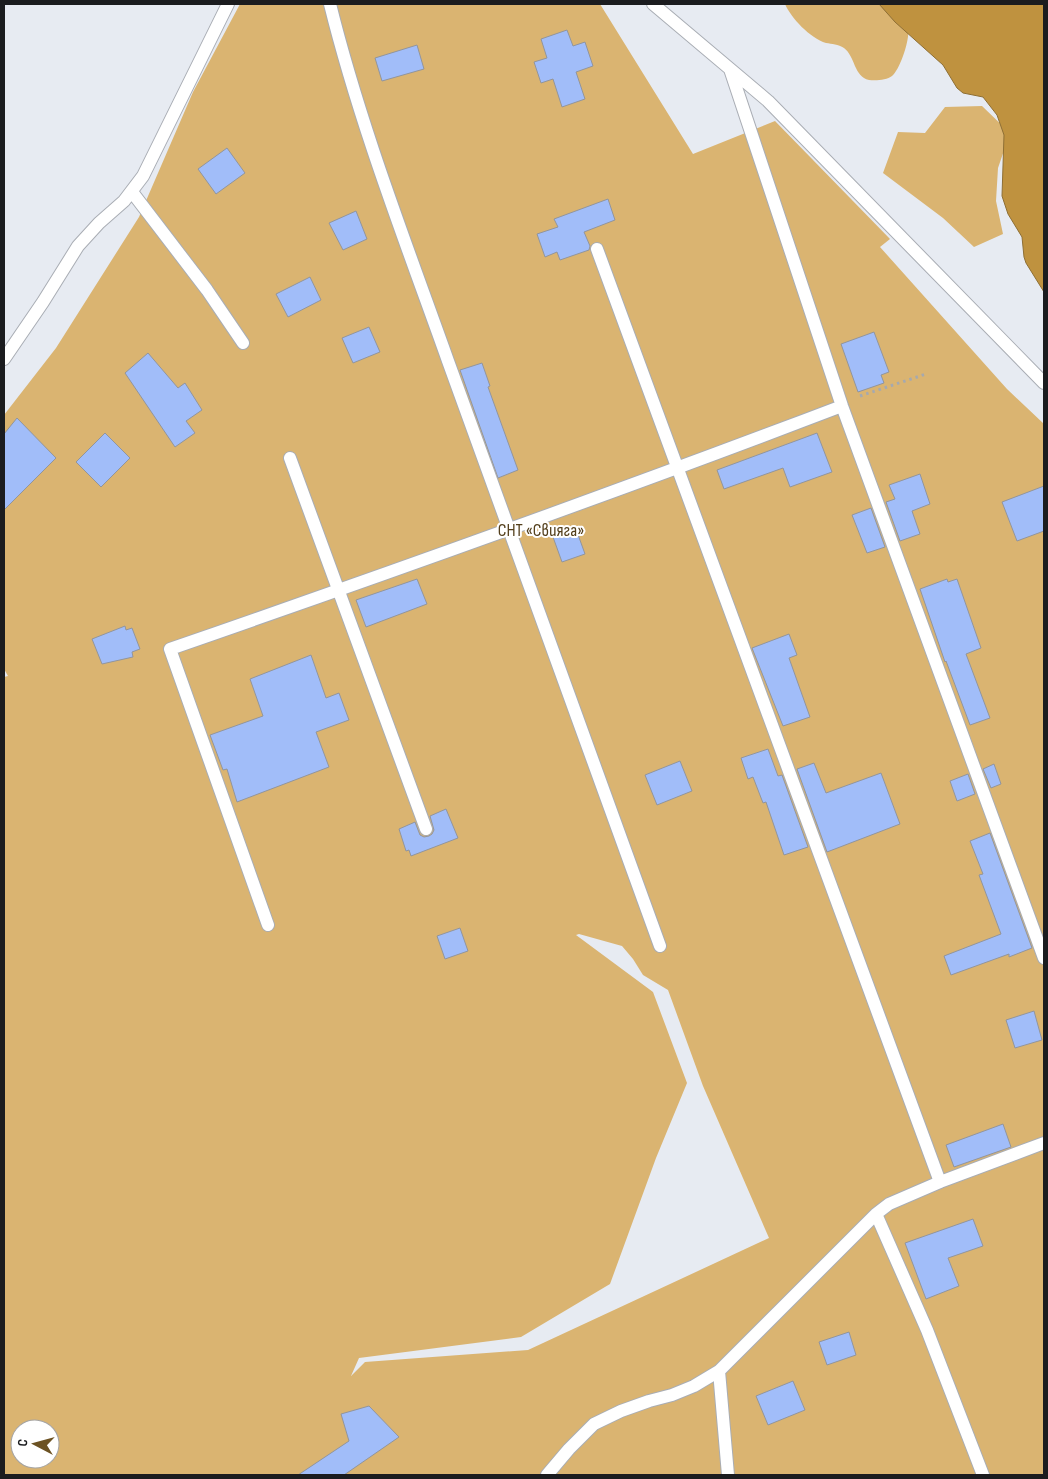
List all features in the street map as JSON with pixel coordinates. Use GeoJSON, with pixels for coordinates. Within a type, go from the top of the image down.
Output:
{"type":"FeatureCollection","features":[{"type":"Feature","properties":{"kind":"lane"},"geometry":{"type":"LineString","coordinates":[[4,359],[78,246],[99,223],[124,201],[143,176],[228,4]]}},
{"type":"Feature","properties":{"kind":"lane"},"geometry":{"type":"LineString","coordinates":[[330,4],[367,132],[508,530],[660,946]]}},
{"type":"Feature","properties":{"kind":"lane"},"geometry":{"type":"LineString","coordinates":[[653,4],[768,101],[1044,383]]}},
{"type":"Feature","properties":{"kind":"lane"},"geometry":{"type":"LineString","coordinates":[[730,69],[841,404],[1044,958]]}},
{"type":"Feature","properties":{"kind":"lane"},"geometry":{"type":"LineString","coordinates":[[132,192],[208,290],[243,343]]}},
{"type":"Feature","properties":{"kind":"lane"},"geometry":{"type":"LineString","coordinates":[[597,249],[940,1182]]}},
{"type":"Feature","properties":{"kind":"lane"},"geometry":{"type":"LineString","coordinates":[[268,925],[170,649],[339,591],[678,468],[841,404]]}},
{"type":"Feature","properties":{"kind":"lane"},"geometry":{"type":"LineString","coordinates":[[290,458],[426,829]]}},
{"type":"Feature","properties":{"kind":"lane"},"geometry":{"type":"LineString","coordinates":[[547,1475],[594,1424],[621,1411],[694,1386],[719,1371],[876,1214],[889,1204],[940,1182],[1044,1143]]}},
{"type":"Feature","properties":{"kind":"lane"},"geometry":{"type":"LineString","coordinates":[[876,1214],[927,1330],[983,1475]]}},
{"type":"Feature","properties":{"kind":"lane"},"geometry":{"type":"LineString","coordinates":[[719,1371],[728,1475]]}},
{"type":"Feature","properties":{"kind":"path"},"geometry":{"type":"LineString","coordinates":[[841,404],[926,374]]}},
{"type":"Feature","properties":{"kind":"green space","name":"СНТ «Свияга»"},"geometry":{"type":"Polygon","coordinates":[[[240,4],[600,4],[693,154],[775,121],[890,239],[880,247],[1007,389],[1044,424],[1044,1475],[4,1475],[4,677],[8,676],[4,669],[4,415],[56,348],[139,217],[193,92],[240,4]],[[579,934],[576,935],[653,992],[687,1083],[656,1158],[610,1284],[521,1337],[359,1358],[351,1376],[365,1362],[528,1350],[769,1238],[703,1086],[668,990],[643,975],[622,946],[579,934]]]}},
{"type":"Feature","properties":{"kind":"green space"},"geometry":{"type":"Polygon","coordinates":[[[785,4],[891,4],[908,30],[906,47],[898,68],[892,76],[881,80],[864,78],[857,71],[848,52],[844,48],[826,43],[814,37],[796,21],[785,4]]]}},
{"type":"Feature","properties":{"kind":"green space"},"geometry":{"type":"Polygon","coordinates":[[[982,106],[1010,133],[998,168],[996,201],[1003,234],[974,247],[943,218],[883,173],[898,132],[925,133],[945,107],[982,106]]]}},
{"type":"Feature","properties":{"kind":"shaded area"},"geometry":{"type":"Polygon","coordinates":[[[879,4],[1044,4],[1044,292],[1026,263],[1022,237],[1008,214],[1002,196],[1004,135],[997,115],[983,97],[963,93],[957,88],[943,65],[895,22],[879,4]]]}},
{"type":"Feature","properties":{"kind":"building"},"geometry":{"type":"Polygon","coordinates":[[[567,30],[573,46],[585,42],[593,66],[576,72],[585,99],[562,107],[553,79],[541,83],[534,62],[547,58],[541,39],[567,30]]]}},
{"type":"Feature","properties":{"kind":"building"},"geometry":{"type":"Polygon","coordinates":[[[417,45],[424,69],[382,81],[375,58],[417,45]]]}},
{"type":"Feature","properties":{"kind":"building"},"geometry":{"type":"Polygon","coordinates":[[[227,148],[245,173],[216,194],[198,169],[227,148]]]}},
{"type":"Feature","properties":{"kind":"building"},"geometry":{"type":"Polygon","coordinates":[[[608,199],[615,220],[584,232],[590,246],[589,250],[560,260],[557,252],[545,257],[537,234],[558,227],[554,219],[608,199]]]}},
{"type":"Feature","properties":{"kind":"building"},"geometry":{"type":"Polygon","coordinates":[[[356,211],[367,239],[343,250],[329,223],[356,211]]]}},
{"type":"Feature","properties":{"kind":"building"},"geometry":{"type":"Polygon","coordinates":[[[310,277],[321,300],[288,317],[276,294],[310,277]]]}},
{"type":"Feature","properties":{"kind":"building"},"geometry":{"type":"Polygon","coordinates":[[[369,327],[380,352],[353,363],[342,338],[369,327]]]}},
{"type":"Feature","properties":{"kind":"building"},"geometry":{"type":"Polygon","coordinates":[[[874,332],[889,372],[881,375],[884,383],[858,392],[841,344],[874,332]]]}},
{"type":"Feature","properties":{"kind":"building"},"geometry":{"type":"Polygon","coordinates":[[[148,353],[178,388],[185,383],[202,410],[186,421],[195,433],[175,447],[125,373],[148,353]]]}},
{"type":"Feature","properties":{"kind":"building"},"geometry":{"type":"Polygon","coordinates":[[[482,363],[490,386],[488,387],[518,470],[498,478],[460,370],[482,363]]]}},
{"type":"Feature","properties":{"kind":"building"},"geometry":{"type":"Polygon","coordinates":[[[17,418],[56,458],[4,510],[4,434],[17,418]]]}},
{"type":"Feature","properties":{"kind":"building"},"geometry":{"type":"Polygon","coordinates":[[[105,433],[130,458],[101,487],[76,462],[105,433]]]}},
{"type":"Feature","properties":{"kind":"building"},"geometry":{"type":"Polygon","coordinates":[[[817,433],[832,472],[790,487],[783,468],[724,489],[717,470],[817,433]]]}},
{"type":"Feature","properties":{"kind":"building"},"geometry":{"type":"Polygon","coordinates":[[[920,474],[930,504],[912,511],[920,534],[900,541],[886,502],[895,499],[889,485],[920,474]]]}},
{"type":"Feature","properties":{"kind":"building"},"geometry":{"type":"Polygon","coordinates":[[[1044,486],[1044,531],[1017,541],[1002,502],[1044,486]]]}},
{"type":"Feature","properties":{"kind":"building"},"geometry":{"type":"Polygon","coordinates":[[[871,508],[885,547],[867,553],[852,515],[871,508]]]}},
{"type":"Feature","properties":{"kind":"building"},"geometry":{"type":"Polygon","coordinates":[[[576,529],[585,554],[562,562],[553,537],[576,529]]]}},
{"type":"Feature","properties":{"kind":"building"},"geometry":{"type":"Polygon","coordinates":[[[417,579],[427,604],[366,627],[356,600],[417,579]]]}},
{"type":"Feature","properties":{"kind":"building"},"geometry":{"type":"Polygon","coordinates":[[[947,579],[948,582],[957,579],[981,648],[966,654],[990,718],[970,725],[945,662],[920,589],[947,579]]]}},
{"type":"Feature","properties":{"kind":"building"},"geometry":{"type":"Polygon","coordinates":[[[125,626],[126,630],[132,628],[140,649],[132,652],[133,657],[102,664],[92,639],[125,626]]]}},
{"type":"Feature","properties":{"kind":"building"},"geometry":{"type":"Polygon","coordinates":[[[789,634],[797,655],[789,658],[810,717],[783,726],[752,648],[789,634]]]}},
{"type":"Feature","properties":{"kind":"building"},"geometry":{"type":"Polygon","coordinates":[[[311,655],[326,698],[339,693],[349,720],[316,732],[329,767],[237,802],[227,769],[223,770],[210,735],[263,716],[250,679],[311,655]]]}},
{"type":"Feature","properties":{"kind":"building"},"geometry":{"type":"Polygon","coordinates":[[[768,749],[778,776],[782,775],[808,847],[784,855],[766,802],[763,803],[753,777],[748,779],[741,758],[768,749]]]}},
{"type":"Feature","properties":{"kind":"building"},"geometry":{"type":"Polygon","coordinates":[[[680,761],[692,791],[657,805],[645,775],[680,761]]]}},
{"type":"Feature","properties":{"kind":"building"},"geometry":{"type":"Polygon","coordinates":[[[814,763],[826,793],[881,773],[900,824],[827,852],[797,769],[814,763]]]}},
{"type":"Feature","properties":{"kind":"building"},"geometry":{"type":"Polygon","coordinates":[[[994,764],[1001,784],[991,788],[983,769],[994,764]]]}},
{"type":"Feature","properties":{"kind":"building"},"geometry":{"type":"Polygon","coordinates":[[[968,774],[975,794],[957,801],[950,781],[968,774]]]}},
{"type":"Feature","properties":{"kind":"building"},"geometry":{"type":"Polygon","coordinates":[[[446,809],[458,838],[411,856],[409,850],[406,851],[399,829],[415,822],[420,835],[424,837],[429,836],[434,830],[430,816],[446,809]]]}},
{"type":"Feature","properties":{"kind":"building"},"geometry":{"type":"Polygon","coordinates":[[[990,833],[1032,948],[1009,957],[1009,954],[951,975],[944,956],[1001,934],[979,875],[983,874],[970,841],[990,833]]]}},
{"type":"Feature","properties":{"kind":"building"},"geometry":{"type":"Polygon","coordinates":[[[460,928],[468,951],[445,959],[437,936],[460,928]]]}},
{"type":"Feature","properties":{"kind":"building"},"geometry":{"type":"Polygon","coordinates":[[[1034,1011],[1042,1040],[1015,1048],[1006,1020],[1034,1011]]]}},
{"type":"Feature","properties":{"kind":"building"},"geometry":{"type":"Polygon","coordinates":[[[1003,1124],[1011,1147],[954,1167],[946,1145],[1003,1124]]]}},
{"type":"Feature","properties":{"kind":"building"},"geometry":{"type":"Polygon","coordinates":[[[973,1219],[983,1246],[948,1258],[959,1286],[926,1299],[905,1243],[973,1219]]]}},
{"type":"Feature","properties":{"kind":"building"},"geometry":{"type":"Polygon","coordinates":[[[849,1332],[856,1355],[827,1365],[819,1342],[849,1332]]]}},
{"type":"Feature","properties":{"kind":"building"},"geometry":{"type":"Polygon","coordinates":[[[793,1381],[805,1410],[768,1425],[756,1396],[793,1381]]]}},
{"type":"Feature","properties":{"kind":"building"},"geometry":{"type":"Polygon","coordinates":[[[369,1406],[399,1437],[344,1475],[298,1475],[349,1441],[341,1414],[369,1406]]]}}]}
